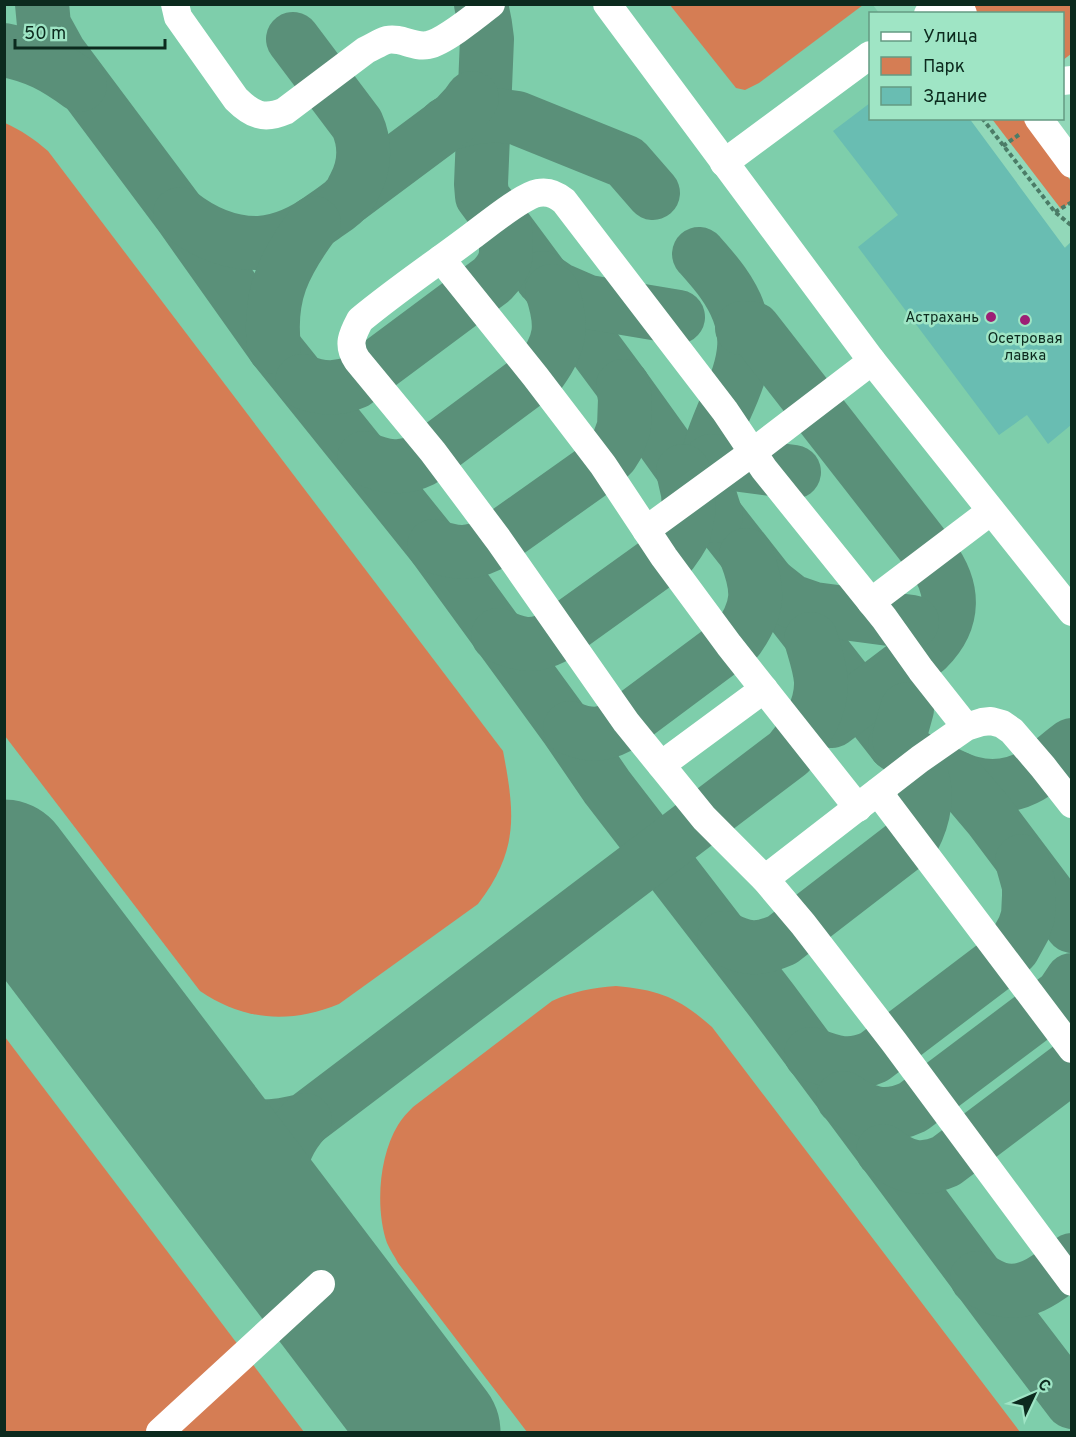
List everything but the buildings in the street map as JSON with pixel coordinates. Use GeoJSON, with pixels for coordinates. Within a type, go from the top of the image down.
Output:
{"type":"FeatureCollection","features":[{"type":"Feature","properties":{"kind":"street"},"geometry":{"type":"LineString","coordinates":[[175,4],[177,17],[236,99],[247,110],[255,114],[271,116],[285,111],[378,44],[388,40],[425,46],[432,44],[453,32],[491,4]]}},
{"type":"Feature","properties":{"kind":"street"},"geometry":{"type":"LineString","coordinates":[[607,4],[872,361],[1071,612]]}},
{"type":"Feature","properties":{"kind":"street"},"geometry":{"type":"LineString","coordinates":[[724,163],[869,56]]}},
{"type":"Feature","properties":{"kind":"street"},"geometry":{"type":"LineString","coordinates":[[1039,120],[1071,164]]}},
{"type":"Feature","properties":{"kind":"street"},"geometry":{"type":"LineString","coordinates":[[966,727],[871,602],[771,477],[650,312],[558,196],[537,193],[527,197],[360,320],[352,337],[352,352],[433,452],[498,539],[626,722],[704,818],[765,879],[803,924],[894,1042],[1071,1282]]}},
{"type":"Feature","properties":{"kind":"street"},"geometry":{"type":"LineString","coordinates":[[441,259],[603,465],[670,566],[764,689],[868,800],[1071,1049]]}},
{"type":"Feature","properties":{"kind":"street"},"geometry":{"type":"LineString","coordinates":[[646,530],[872,361]]}},
{"type":"Feature","properties":{"kind":"street"},"geometry":{"type":"LineString","coordinates":[[871,602],[991,511]]}},
{"type":"Feature","properties":{"kind":"street"},"geometry":{"type":"LineString","coordinates":[[661,765],[764,689]]}},
{"type":"Feature","properties":{"kind":"street"},"geometry":{"type":"LineString","coordinates":[[765,879],[920,759],[966,727],[982,722],[991,721],[1002,724],[1011,731],[1071,804]]}},
{"type":"Feature","properties":{"kind":"street"},"geometry":{"type":"LineString","coordinates":[[160,1432],[321,1284]]}},
{"type":"Feature","properties":{"kind":"path"},"geometry":{"type":"LineString","coordinates":[[984,120],[1055,212],[1071,226]]}},
{"type":"Feature","properties":{"kind":"path"},"geometry":{"type":"LineString","coordinates":[[1055,212],[1071,202]]}},
{"type":"Feature","properties":{"kind":"shaded area","name":"Астрахань"},"geometry":{"type":"Polygon","coordinates":[[[5,5],[873,5],[878,12],[869,12],[869,120],[873,120],[1064,248],[1071,242],[1071,1432],[5,1432],[5,5]]]}},
{"type":"Feature","properties":{"kind":"green space"},"geometry":{"type":"Polygon","coordinates":[[[670,5],[863,5],[759,83],[745,90],[736,88],[670,5]]]}},
{"type":"Feature","properties":{"kind":"green space"},"geometry":{"type":"Polygon","coordinates":[[[974,5],[1071,5],[1071,54],[1064,59],[1064,12],[975,12],[974,5]]]}},
{"type":"Feature","properties":{"kind":"green space"},"geometry":{"type":"Polygon","coordinates":[[[993,120],[1025,120],[1071,181],[1071,202],[1061,209],[993,120]]]}},
{"type":"Feature","properties":{"kind":"green space"},"geometry":{"type":"Polygon","coordinates":[[[5,123],[27,135],[48,151],[503,751],[510,794],[510,831],[501,866],[491,885],[478,904],[339,1004],[303,1015],[268,1016],[250,1014],[233,1008],[200,991],[5,736],[5,123]]]}},
{"type":"Feature","properties":{"kind":"green space"},"geometry":{"type":"Polygon","coordinates":[[[616,986],[645,990],[668,997],[679,1002],[712,1027],[1020,1432],[527,1432],[398,1263],[387,1243],[383,1229],[380,1198],[383,1167],[398,1125],[413,1107],[552,1001],[583,990],[616,986]]]}},
{"type":"Feature","properties":{"kind":"green space"},"geometry":{"type":"Polygon","coordinates":[[[5,1037],[304,1432],[5,1432],[5,1037]]]}},
{"type":"Feature","properties":{"kind":"taxiway"},"geometry":{"type":"LineString","coordinates":[[42,4],[44,25],[60,54],[179,213],[274,347],[434,546],[607,787],[772,1001],[1072,1402]]}},
{"type":"Feature","properties":{"kind":"taxiway"},"geometry":{"type":"LineString","coordinates":[[481,4],[487,39],[482,196],[716,516],[895,744]]}},
{"type":"Feature","properties":{"kind":"taxiway"},"geometry":{"type":"LineString","coordinates":[[180,214],[217,236],[260,243],[285,238],[301,231],[343,203],[350,194],[362,163],[363,147],[360,132],[357,124],[293,39]]}},
{"type":"Feature","properties":{"kind":"taxiway"},"geometry":{"type":"LineString","coordinates":[[4,50],[26,55],[45,63],[80,85]]}},
{"type":"Feature","properties":{"kind":"taxiway"},"geometry":{"type":"LineString","coordinates":[[349,197],[455,118],[472,98]]}},
{"type":"Feature","properties":{"kind":"taxiway"},"geometry":{"type":"LineString","coordinates":[[446,124],[496,115],[517,118],[626,162],[653,193]]}},
{"type":"Feature","properties":{"kind":"taxiway"},"geometry":{"type":"LineString","coordinates":[[274,347],[274,311],[280,281],[294,252],[314,223]]}},
{"type":"Feature","properties":{"kind":"taxiway"},"geometry":{"type":"LineString","coordinates":[[302,381],[329,388],[355,382],[492,280],[502,267],[506,256],[505,228]]}},
{"type":"Feature","properties":{"kind":"taxiway"},"geometry":{"type":"LineString","coordinates":[[699,254],[733,299],[740,315],[744,345],[733,392],[718,425],[708,457],[707,485],[716,516]]}},
{"type":"Feature","properties":{"kind":"taxiway"},"geometry":{"type":"LineString","coordinates":[[542,278],[558,289],[588,302],[678,317]]}},
{"type":"Feature","properties":{"kind":"taxiway"},"geometry":{"type":"LineString","coordinates":[[364,458],[393,466],[407,465],[422,460],[540,372],[553,351],[558,333],[558,314],[552,291]]}},
{"type":"Feature","properties":{"kind":"taxiway"},"geometry":{"type":"LineString","coordinates":[[742,328],[754,329],[931,556],[945,580],[948,592],[949,604],[943,627],[927,649],[832,721]]}},
{"type":"Feature","properties":{"kind":"taxiway"},"geometry":{"type":"LineString","coordinates":[[434,546],[461,552],[489,545],[599,467],[612,454],[624,427],[623,386]]}},
{"type":"Feature","properties":{"kind":"taxiway"},"geometry":{"type":"LineString","coordinates":[[711,461],[794,472]]}},
{"type":"Feature","properties":{"kind":"taxiway"},"geometry":{"type":"LineString","coordinates":[[498,635],[526,644],[539,643],[554,637],[671,553],[684,533],[689,509],[683,471]]}},
{"type":"Feature","properties":{"kind":"taxiway"},"geometry":{"type":"LineString","coordinates":[[570,728],[595,734],[620,726],[738,638],[750,617],[755,598],[753,578],[746,555]]}},
{"type":"Feature","properties":{"kind":"taxiway"},"geometry":{"type":"LineString","coordinates":[[772,586],[791,601],[814,609],[912,622]]}},
{"type":"Feature","properties":{"kind":"taxiway"},"geometry":{"type":"LineString","coordinates":[[163,1076],[197,1109],[222,1121],[263,1126],[305,1120],[789,753],[812,720],[821,691],[817,660],[811,639]]}},
{"type":"Feature","properties":{"kind":"taxiway"},"geometry":{"type":"LineString","coordinates":[[724,938],[746,947],[766,946],[782,940],[913,839],[923,814],[925,796],[919,770],[899,738],[907,709]]}},
{"type":"Feature","properties":{"kind":"taxiway"},"geometry":{"type":"LineString","coordinates":[[895,744],[912,756],[951,775],[971,783],[991,786],[1014,783],[1030,776],[1072,745]]}},
{"type":"Feature","properties":{"kind":"taxiway"},"geometry":{"type":"LineString","coordinates":[[957,778],[990,817],[1072,926]]}},
{"type":"Feature","properties":{"kind":"taxiway"},"geometry":{"type":"LineString","coordinates":[[811,1054],[842,1063],[874,1057],[994,966],[1013,948],[1028,916],[1029,886],[1022,861]]}},
{"type":"Feature","properties":{"kind":"taxiway"},"geometry":{"type":"LineString","coordinates":[[843,1098],[860,1108],[876,1113],[894,1113],[913,1107],[1062,995],[1072,980]]}},
{"type":"Feature","properties":{"kind":"taxiway"},"geometry":{"type":"LineString","coordinates":[[883,1151],[906,1165],[921,1167],[946,1161],[1072,1066]]}},
{"type":"Feature","properties":{"kind":"taxiway"},"geometry":{"type":"LineString","coordinates":[[289,1242],[282,1209],[279,1178],[286,1149],[305,1120]]}},
{"type":"Feature","properties":{"kind":"taxiway"},"geometry":{"type":"LineString","coordinates":[[977,1278],[999,1289],[1020,1290],[1038,1284],[1072,1260]]}},
{"type":"Feature","properties":{"kind":"runway"},"geometry":{"type":"LineString","coordinates":[[4,867],[433,1432]]}},
{"type":"Feature","properties":{"kind":"place","name":"Астрахань"},"geometry":{"type":"Point","coordinates":[991,317]}},
{"type":"Feature","properties":{"kind":"place","name":"Осетровая лавка"},"geometry":{"type":"Point","coordinates":[1025,320]}}]}
